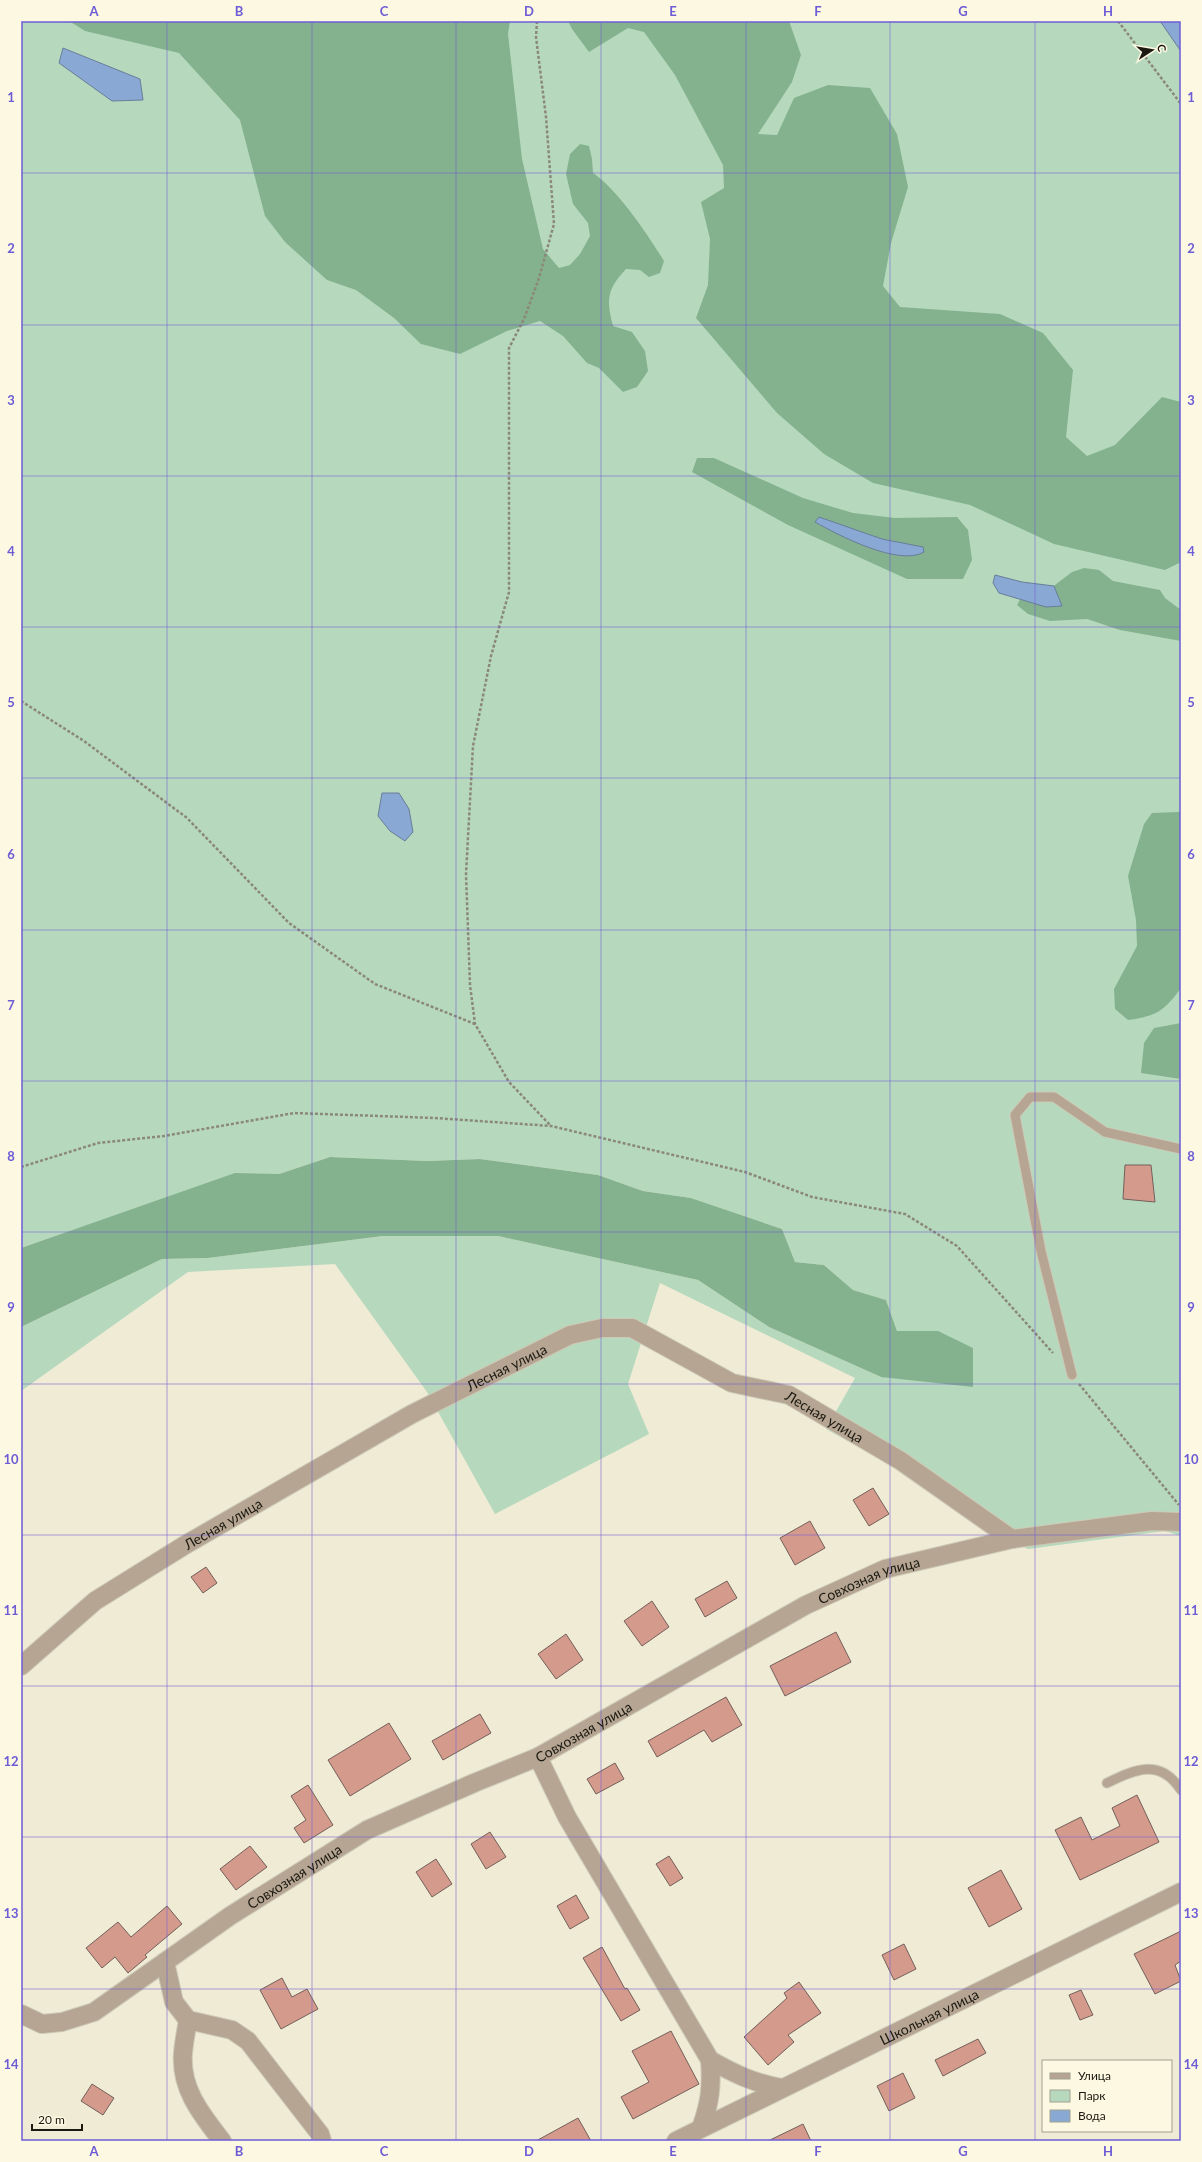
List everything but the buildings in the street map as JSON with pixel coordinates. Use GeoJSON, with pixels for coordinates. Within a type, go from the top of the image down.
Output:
{"type":"FeatureCollection","features":[{"type":"Feature","properties":{"kind":"street","name":"Лесная улица"},"geometry":{"type":"LineString","coordinates":[[21,1666],[95,1601],[185,1545],[412,1414],[570,1335],[602,1328],[632,1328],[732,1383],[789,1395],[901,1461],[1012,1539]]}},
{"type":"Feature","properties":{"kind":"street","name":"Совхозная улица"},"geometry":{"type":"LineString","coordinates":[[21,2014],[42,2024],[78,2018],[94,2012],[230,1916],[367,1830],[474,1783],[538,1757],[806,1605],[885,1569],[1012,1539],[1152,1521],[1181,1522]]}},
{"type":"Feature","properties":{"kind":"street"},"geometry":{"type":"LineString","coordinates":[[538,1757],[567,1817],[710,2060],[712,2088],[709,2106],[701,2128]]}},
{"type":"Feature","properties":{"kind":"street","name":"Школьная улица"},"geometry":{"type":"LineString","coordinates":[[676,2141],[1181,1892]]}},
{"type":"Feature","properties":{"kind":"street"},"geometry":{"type":"LineString","coordinates":[[165,1962],[174,2002],[188,2020],[232,2030],[248,2042],[320,2134],[322,2141]]}},
{"type":"Feature","properties":{"kind":"street"},"geometry":{"type":"LineString","coordinates":[[188,2020],[183,2054],[186,2082],[198,2109],[222,2141]]}},
{"type":"Feature","properties":{"kind":"street"},"geometry":{"type":"LineString","coordinates":[[710,2060],[742,2078],[760,2084],[782,2088]]}},
{"type":"Feature","properties":{"kind":"lane"},"geometry":{"type":"LineString","coordinates":[[1072,1375],[1041,1251],[1015,1116],[1030,1097],[1054,1097],[1105,1132],[1181,1149]]}},
{"type":"Feature","properties":{"kind":"lane"},"geometry":{"type":"LineString","coordinates":[[1107,1783],[1132,1770],[1154,1769],[1169,1776],[1181,1790]]}},
{"type":"Feature","properties":{"kind":"path"},"geometry":{"type":"LineString","coordinates":[[537,21],[536,37],[546,116],[554,224],[539,278],[524,319],[509,348],[509,592],[491,656],[473,746],[466,874],[470,985],[475,1024],[509,1082],[551,1126]]}},
{"type":"Feature","properties":{"kind":"path"},"geometry":{"type":"LineString","coordinates":[[1118,21],[1181,104]]}},
{"type":"Feature","properties":{"kind":"path"},"geometry":{"type":"LineString","coordinates":[[21,701],[84,741],[187,818],[295,928],[375,984],[475,1024]]}},
{"type":"Feature","properties":{"kind":"path"},"geometry":{"type":"LineString","coordinates":[[21,1166],[98,1143],[164,1136],[294,1113],[435,1118],[551,1126],[746,1172],[812,1197],[905,1214],[957,1246],[1072,1375],[1181,1507]]}},
{"type":"Feature","properties":{"kind":"green space"},"geometry":{"type":"Polygon","coordinates":[[[21,21],[1181,21],[1181,1536],[1165,1531],[1028,1549],[969,1519],[896,1468],[826,1429],[855,1378],[660,1283],[628,1384],[649,1434],[495,1514],[427,1392],[335,1264],[188,1272],[21,1391],[21,1327],[162,1259],[208,1258],[383,1236],[498,1236],[698,1280],[769,1327],[881,1377],[938,1331],[897,1331],[886,1300],[853,1290],[824,1265],[795,1262],[782,1229],[691,1198],[643,1191],[598,1175],[480,1159],[427,1161],[330,1157],[279,1174],[235,1174],[21,1248],[21,21]]]}},
{"type":"Feature","properties":{"kind":"green space"},"geometry":{"type":"Polygon","coordinates":[[[69,21],[510,21],[508,34],[522,159],[543,249],[559,268],[570,265],[580,254],[590,236],[588,223],[573,204],[566,174],[570,154],[580,144],[589,146],[593,173],[622,201],[641,226],[664,261],[660,273],[649,277],[640,270],[626,269],[615,283],[610,295],[609,309],[613,326],[632,332],[645,351],[648,371],[637,387],[623,392],[599,368],[587,363],[563,336],[540,321],[507,331],[460,354],[421,344],[394,318],[356,290],[327,280],[285,242],[265,216],[240,120],[179,53],[85,31],[69,21]]]}},
{"type":"Feature","properties":{"kind":"green space"},"geometry":{"type":"Polygon","coordinates":[[[568,21],[789,21],[801,55],[792,82],[758,134],[777,135],[794,98],[828,85],[870,88],[897,134],[908,187],[891,243],[883,286],[900,307],[1000,314],[1043,333],[1073,370],[1066,437],[1087,456],[1115,445],[1162,397],[1181,402],[1181,562],[1165,570],[1054,544],[970,505],[873,483],[824,454],[777,413],[696,318],[708,285],[710,239],[701,202],[724,188],[723,165],[675,75],[644,32],[628,28],[589,52],[568,21]]]}},
{"type":"Feature","properties":{"kind":"green space"},"geometry":{"type":"Polygon","coordinates":[[[697,458],[714,458],[803,498],[853,513],[895,518],[957,517],[968,530],[972,560],[963,579],[907,579],[788,525],[692,472],[697,458]]]}},
{"type":"Feature","properties":{"kind":"green space"},"geometry":{"type":"Polygon","coordinates":[[[1084,568],[1099,570],[1113,581],[1160,590],[1165,598],[1181,610],[1181,641],[1120,630],[1087,619],[1050,621],[1028,614],[1017,605],[1023,594],[1051,588],[1072,572],[1084,568]]]}},
{"type":"Feature","properties":{"kind":"green space"},"geometry":{"type":"Polygon","coordinates":[[[1152,813],[1181,813],[1181,988],[1170,1002],[1159,1011],[1146,1017],[1128,1020],[1115,1009],[1114,989],[1137,946],[1136,920],[1128,876],[1144,824],[1152,813]]]}},
{"type":"Feature","properties":{"kind":"green space"},"geometry":{"type":"Polygon","coordinates":[[[1181,1023],[1181,1079],[1141,1073],[1144,1043],[1154,1028],[1181,1023]]]}},
{"type":"Feature","properties":{"kind":"green space"},"geometry":{"type":"Polygon","coordinates":[[[330,1157],[427,1161],[480,1159],[598,1175],[643,1191],[691,1198],[782,1229],[795,1262],[824,1265],[853,1290],[886,1300],[897,1331],[938,1331],[973,1348],[973,1387],[881,1377],[769,1327],[698,1280],[498,1236],[383,1236],[208,1258],[162,1259],[21,1327],[21,1248],[235,1173],[279,1174],[330,1157]]]}},
{"type":"Feature","properties":{"kind":"water"},"geometry":{"type":"Polygon","coordinates":[[[1160,21],[1181,21],[1181,52],[1180,50],[1160,21]]]}},
{"type":"Feature","properties":{"kind":"water"},"geometry":{"type":"Polygon","coordinates":[[[63,48],[140,79],[143,100],[112,101],[59,63],[63,48]]]}},
{"type":"Feature","properties":{"kind":"water"},"geometry":{"type":"Polygon","coordinates":[[[819,517],[882,539],[923,547],[924,552],[913,556],[885,553],[869,548],[815,522],[819,517]]]}},
{"type":"Feature","properties":{"kind":"water"},"geometry":{"type":"Polygon","coordinates":[[[995,575],[1022,582],[1054,586],[1062,606],[1046,607],[999,593],[993,583],[995,575]]]}},
{"type":"Feature","properties":{"kind":"water"},"geometry":{"type":"Polygon","coordinates":[[[382,793],[399,793],[409,809],[413,832],[405,841],[390,831],[378,816],[382,793]]]}}]}
